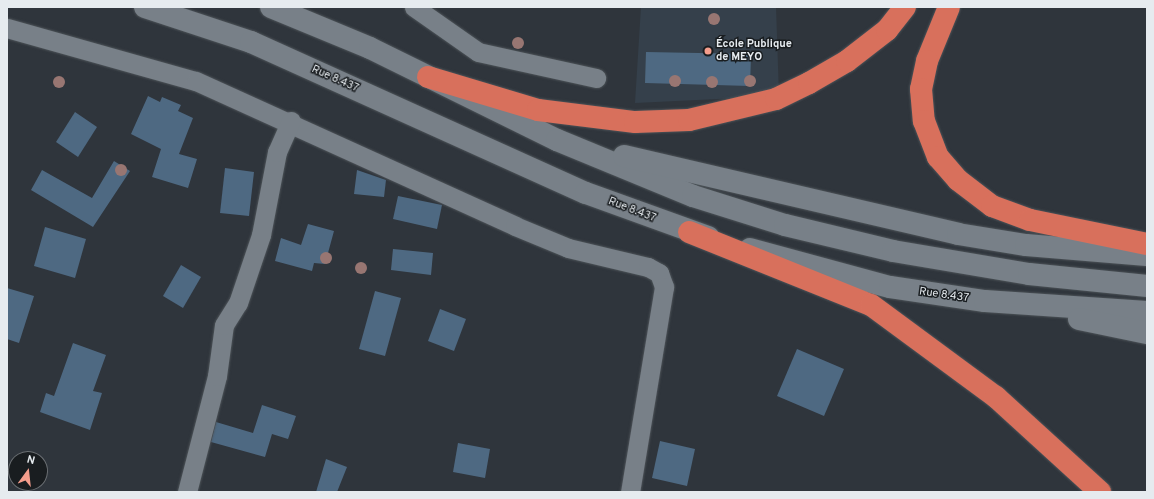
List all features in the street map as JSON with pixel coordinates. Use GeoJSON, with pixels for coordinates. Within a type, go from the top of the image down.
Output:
{"type":"FeatureCollection","features":[{"type":"Feature","properties":{"kind":"highway"},"geometry":{"type":"LineString","coordinates":[[428,77],[538,110],[635,122],[689,120],[776,99],[809,83],[847,61],[887,30],[905,7]]}},
{"type":"Feature","properties":{"kind":"highway"},"geometry":{"type":"LineString","coordinates":[[949,7],[927,61],[921,89],[924,121],[938,157],[958,180],[992,206],[1030,220],[1147,244]]}},
{"type":"Feature","properties":{"kind":"highway"},"geometry":{"type":"LineString","coordinates":[[689,232],[871,305],[996,397],[1100,492]]}},
{"type":"Feature","properties":{"kind":"main road","name":"Rue 8.437"},"geometry":{"type":"LineString","coordinates":[[145,7],[251,42],[586,193],[689,232],[890,287],[985,301],[1147,312]]}},
{"type":"Feature","properties":{"kind":"main road"},"geometry":{"type":"LineString","coordinates":[[271,7],[370,48],[557,140],[693,196],[784,225],[931,257],[1029,274],[1147,286]]}},
{"type":"Feature","properties":{"kind":"main road"},"geometry":{"type":"LineString","coordinates":[[557,140],[958,234],[1026,245],[1147,255]]}},
{"type":"Feature","properties":{"kind":"main road"},"geometry":{"type":"LineString","coordinates":[[985,301],[1147,333]]}},
{"type":"Feature","properties":{"kind":"street"},"geometry":{"type":"LineString","coordinates":[[414,7],[478,52],[596,78]]}},
{"type":"Feature","properties":{"kind":"street"},"geometry":{"type":"LineString","coordinates":[[7,28],[196,81],[291,121],[516,226],[568,248],[648,267],[659,273],[664,287],[630,492]]}},
{"type":"Feature","properties":{"kind":"street"},"geometry":{"type":"LineString","coordinates":[[187,492],[217,376],[224,325],[238,303],[261,235],[277,152],[291,121]]}},
{"type":"Feature","properties":{"kind":"shaded area","name":"École Publique de MEYO"},"geometry":{"type":"Polygon","coordinates":[[[641,7],[776,7],[779,96],[635,103],[641,7]]]}},
{"type":"Feature","properties":{"kind":"building"},"geometry":{"type":"Polygon","coordinates":[[[646,52],[751,54],[750,86],[645,83],[646,52]]]}},
{"type":"Feature","properties":{"kind":"building"},"geometry":{"type":"Polygon","coordinates":[[[148,96],[160,102],[162,97],[181,105],[178,111],[193,118],[179,154],[197,159],[188,188],[152,177],[161,149],[131,134],[148,96]]]}},
{"type":"Feature","properties":{"kind":"building"},"geometry":{"type":"Polygon","coordinates":[[[75,112],[97,127],[78,157],[56,142],[75,112]]]}},
{"type":"Feature","properties":{"kind":"building"},"geometry":{"type":"Polygon","coordinates":[[[114,161],[130,171],[93,227],[31,190],[42,170],[92,198],[114,161]]]}},
{"type":"Feature","properties":{"kind":"building"},"geometry":{"type":"Polygon","coordinates":[[[225,168],[254,172],[249,216],[220,213],[225,168]]]}},
{"type":"Feature","properties":{"kind":"building"},"geometry":{"type":"Polygon","coordinates":[[[357,170],[386,180],[384,197],[354,194],[357,170]]]}},
{"type":"Feature","properties":{"kind":"building"},"geometry":{"type":"Polygon","coordinates":[[[398,196],[442,205],[437,229],[393,219],[398,196]]]}},
{"type":"Feature","properties":{"kind":"building"},"geometry":{"type":"Polygon","coordinates":[[[308,224],[334,231],[325,264],[314,263],[312,271],[275,261],[281,238],[301,245],[308,224]]]}},
{"type":"Feature","properties":{"kind":"building"},"geometry":{"type":"Polygon","coordinates":[[[45,227],[86,239],[75,278],[34,266],[45,227]]]}},
{"type":"Feature","properties":{"kind":"building"},"geometry":{"type":"Polygon","coordinates":[[[393,249],[433,253],[431,275],[391,270],[393,249]]]}},
{"type":"Feature","properties":{"kind":"building"},"geometry":{"type":"Polygon","coordinates":[[[181,265],[201,277],[183,308],[163,296],[181,265]]]}},
{"type":"Feature","properties":{"kind":"building"},"geometry":{"type":"Polygon","coordinates":[[[7,288],[34,296],[19,343],[7,339],[7,288]]]}},
{"type":"Feature","properties":{"kind":"building"},"geometry":{"type":"Polygon","coordinates":[[[375,291],[401,298],[385,356],[359,349],[375,291]]]}},
{"type":"Feature","properties":{"kind":"building"},"geometry":{"type":"Polygon","coordinates":[[[440,309],[466,319],[454,351],[428,341],[440,309]]]}},
{"type":"Feature","properties":{"kind":"building"},"geometry":{"type":"Polygon","coordinates":[[[73,343],[106,355],[93,391],[102,393],[90,430],[40,412],[46,393],[54,396],[73,343]]]}},
{"type":"Feature","properties":{"kind":"building"},"geometry":{"type":"Polygon","coordinates":[[[797,349],[844,369],[824,416],[777,396],[797,349]]]}},
{"type":"Feature","properties":{"kind":"building"},"geometry":{"type":"Polygon","coordinates":[[[262,405],[296,416],[288,439],[272,434],[265,457],[211,442],[216,422],[253,433],[262,405]]]}},
{"type":"Feature","properties":{"kind":"building"},"geometry":{"type":"Polygon","coordinates":[[[660,441],[695,449],[687,486],[652,478],[660,441]]]}},
{"type":"Feature","properties":{"kind":"building"},"geometry":{"type":"Polygon","coordinates":[[[458,443],[490,449],[485,478],[453,472],[458,443]]]}},
{"type":"Feature","properties":{"kind":"building"},"geometry":{"type":"Polygon","coordinates":[[[326,459],[347,467],[337,492],[316,492],[326,459]]]}},
{"type":"Feature","properties":{"kind":"place","name":"École Publique de MEYO"},"geometry":{"type":"Point","coordinates":[708,51]}}]}
